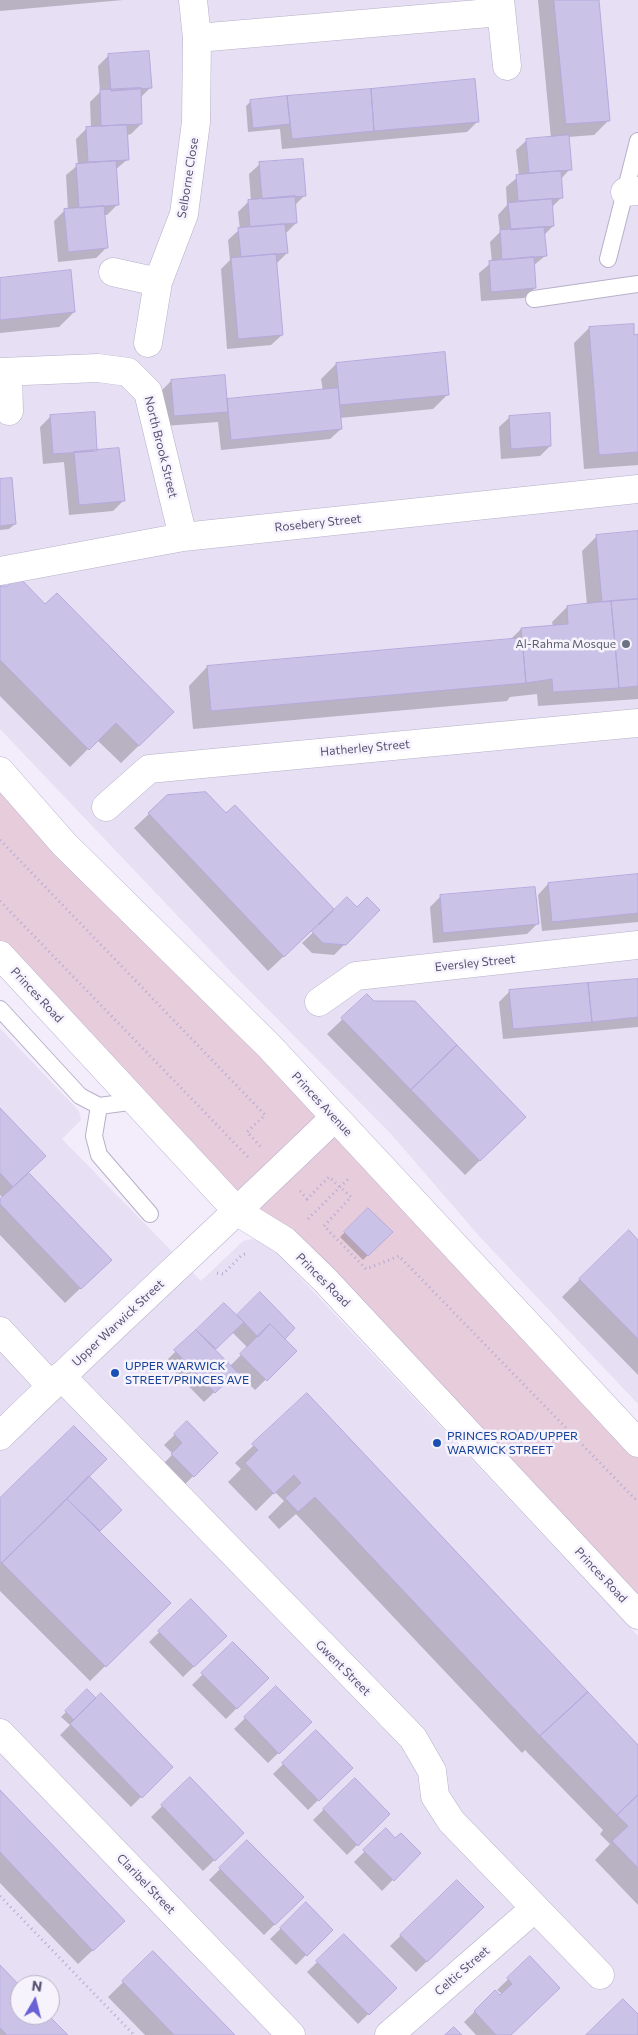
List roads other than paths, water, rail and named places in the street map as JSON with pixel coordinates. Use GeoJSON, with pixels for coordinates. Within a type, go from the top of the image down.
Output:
{"type":"FeatureCollection","features":[{"type":"Feature","properties":{"kind":"street","name":"Selborne Close"},"geometry":{"type":"LineString","coordinates":[[148,343],[158,282],[184,214],[196,122],[197,38],[193,0]]}},
{"type":"Feature","properties":{"kind":"street"},"geometry":{"type":"LineString","coordinates":[[197,38],[501,6],[506,66]]}},
{"type":"Feature","properties":{"kind":"street"},"geometry":{"type":"LineString","coordinates":[[113,272],[158,282]]}},
{"type":"Feature","properties":{"kind":"street","name":"North Brook Street"},"geometry":{"type":"LineString","coordinates":[[4,372],[98,368],[128,372],[148,392],[183,537]]}},
{"type":"Feature","properties":{"kind":"street"},"geometry":{"type":"LineString","coordinates":[[4,372],[9,411]]}},
{"type":"Feature","properties":{"kind":"street","name":"Rosebery Street"},"geometry":{"type":"LineString","coordinates":[[0,572],[183,537],[638,489]]}},
{"type":"Feature","properties":{"kind":"street","name":"Hatherley Street"},"geometry":{"type":"LineString","coordinates":[[106,807],[149,769],[638,723]]}},
{"type":"Feature","properties":{"kind":"street","name":"Princes Avenue"},"geometry":{"type":"LineString","coordinates":[[0,771],[64,844],[269,1046],[638,1443]]}},
{"type":"Feature","properties":{"kind":"street","name":"Eversley Street"},"geometry":{"type":"LineString","coordinates":[[319,1002],[356,976],[638,945]]}},
{"type":"Feature","properties":{"kind":"street","name":"Princes Road"},"geometry":{"type":"LineString","coordinates":[[0,955],[238,1212],[285,1241],[325,1280],[638,1614]]}},
{"type":"Feature","properties":{"kind":"street","name":"Upper Warwick Street"},"geometry":{"type":"LineString","coordinates":[[0,1436],[56,1381],[238,1212],[334,1118]]}},
{"type":"Feature","properties":{"kind":"street","name":"Gwent Street"},"geometry":{"type":"LineString","coordinates":[[0,1331],[56,1381],[413,1738],[432,1771],[435,1796],[451,1821],[600,1975]]}},
{"type":"Feature","properties":{"kind":"street","name":"Claribel Street"},"geometry":{"type":"LineString","coordinates":[[0,1733],[292,2035]]}},
{"type":"Feature","properties":{"kind":"street","name":"Celtic Street"},"geometry":{"type":"LineString","coordinates":[[389,2035],[535,1908]]}},
{"type":"Feature","properties":{"kind":"lane"},"geometry":{"type":"LineString","coordinates":[[608,259],[632,191],[638,141]]}},
{"type":"Feature","properties":{"kind":"lane"},"geometry":{"type":"LineString","coordinates":[[534,299],[638,284]]}},
{"type":"Feature","properties":{"kind":"lane"},"geometry":{"type":"LineString","coordinates":[[0,1009],[80,1096],[98,1106],[137,1101]]}},
{"type":"Feature","properties":{"kind":"lane"},"geometry":{"type":"LineString","coordinates":[[98,1106],[94,1136],[99,1155],[150,1214]]}},
{"type":"Feature","properties":{"kind":"place","name":"Al-Rahma Mosque"},"geometry":{"type":"Point","coordinates":[626,644]}},
{"type":"Feature","properties":{"kind":"place","name":"UPPER WARWICK STREET/PRINCES AVE"},"geometry":{"type":"Point","coordinates":[115,1373]}},
{"type":"Feature","properties":{"kind":"place","name":"PRINCES ROAD/UPPER WARWICK STREET"},"geometry":{"type":"Point","coordinates":[437,1443]}}]}
